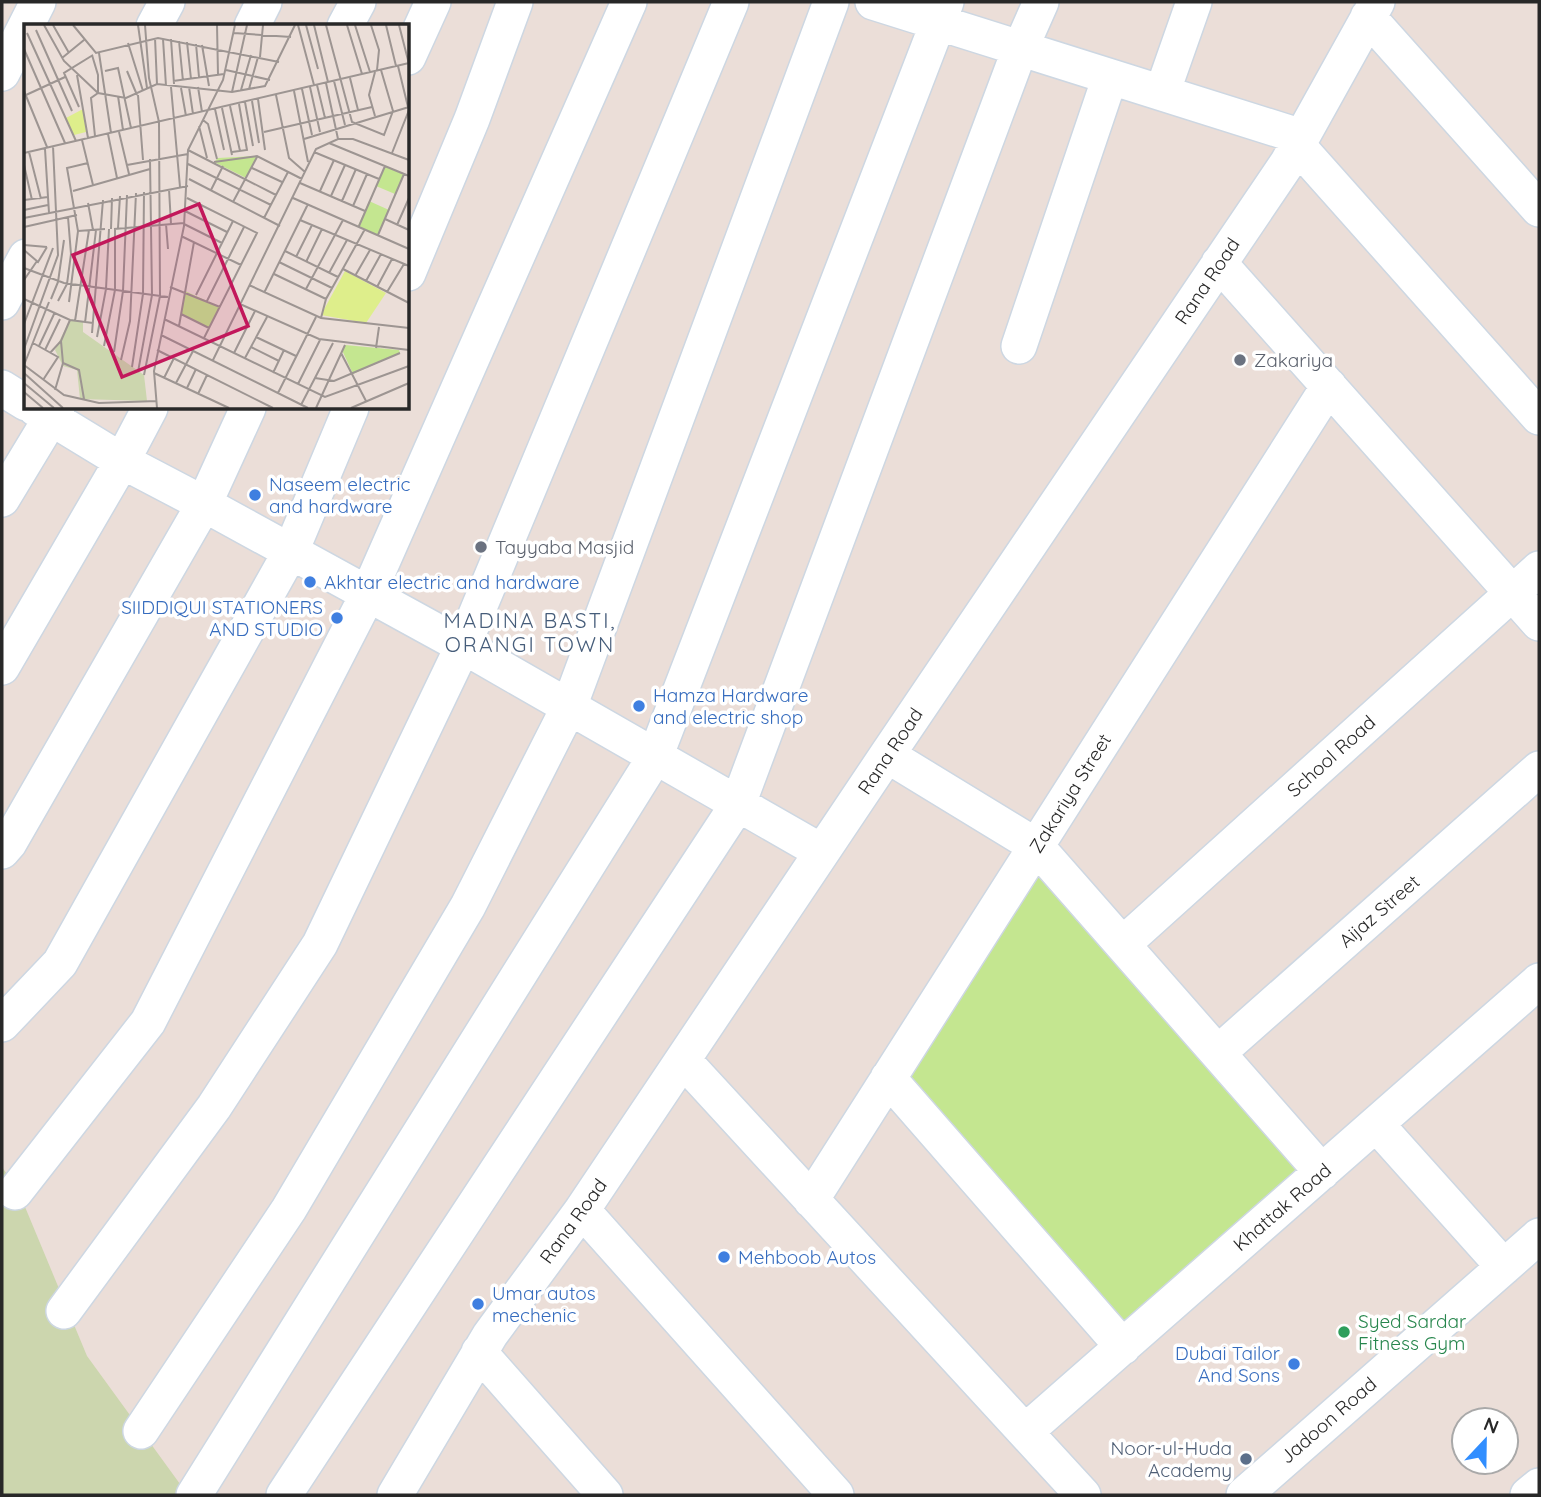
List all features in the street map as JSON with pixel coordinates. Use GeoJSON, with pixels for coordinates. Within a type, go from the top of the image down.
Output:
{"type":"FeatureCollection","features":[{"type":"Feature","properties":{"kind":"street"},"geometry":{"type":"LineString","coordinates":[[27,24],[38,2]]}},
{"type":"Feature","properties":{"kind":"street"},"geometry":{"type":"LineString","coordinates":[[155,24],[167,2]]}},
{"type":"Feature","properties":{"kind":"street"},"geometry":{"type":"LineString","coordinates":[[253,24],[264,2]]}},
{"type":"Feature","properties":{"kind":"street"},"geometry":{"type":"LineString","coordinates":[[346,24],[358,2]]}},
{"type":"Feature","properties":{"kind":"street"},"geometry":{"type":"LineString","coordinates":[[410,53],[433,2]]}},
{"type":"Feature","properties":{"kind":"street"},"geometry":{"type":"LineString","coordinates":[[410,268],[472,120],[514,2]]}},
{"type":"Feature","properties":{"kind":"street"},"geometry":{"type":"LineString","coordinates":[[15,1192],[148,1022],[368,594],[629,2]]}},
{"type":"Feature","properties":{"kind":"street"},"geometry":{"type":"LineString","coordinates":[[64,1311],[214,1107],[320,944],[463,646],[732,2]]}},
{"type":"Feature","properties":{"kind":"street"},"geometry":{"type":"LineString","coordinates":[[141,1431],[289,1209],[468,906],[569,707],[831,2]]}},
{"type":"Feature","properties":{"kind":"street"},"geometry":{"type":"LineString","coordinates":[[873,2],[942,12],[1021,48],[1299,141],[1539,417]]}},
{"type":"Feature","properties":{"kind":"street"},"geometry":{"type":"LineString","coordinates":[[284,1495],[738,804],[1021,48],[1041,2]]}},
{"type":"Feature","properties":{"kind":"street"},"geometry":{"type":"LineString","coordinates":[[1162,93],[1194,2]]}},
{"type":"Feature","properties":{"kind":"street"},"geometry":{"type":"LineString","coordinates":[[1372,9],[1539,209]]}},
{"type":"Feature","properties":{"kind":"street","name":"Rana Road"},"geometry":{"type":"LineString","coordinates":[[395,1495],[490,1335],[582,1210],[1287,162],[1372,9]]}},
{"type":"Feature","properties":{"kind":"street"},"geometry":{"type":"LineString","coordinates":[[194,1495],[655,757],[942,12]]}},
{"type":"Feature","properties":{"kind":"street"},"geometry":{"type":"LineString","coordinates":[[2,73],[24,30]]}},
{"type":"Feature","properties":{"kind":"street"},"geometry":{"type":"LineString","coordinates":[[1019,346],[1110,77]]}},
{"type":"Feature","properties":{"kind":"street"},"geometry":{"type":"LineString","coordinates":[[2,302],[24,261]]}},
{"type":"Feature","properties":{"kind":"street"},"geometry":{"type":"LineString","coordinates":[[1219,263],[1539,623]]}},
{"type":"Feature","properties":{"kind":"street","name":"Zakariya Street"},"geometry":{"type":"LineString","coordinates":[[811,1200],[1329,386]]}},
{"type":"Feature","properties":{"kind":"street"},"geometry":{"type":"LineString","coordinates":[[2,388],[24,400]]}},
{"type":"Feature","properties":{"kind":"street"},"geometry":{"type":"LineString","coordinates":[[2,499],[42,410]]}},
{"type":"Feature","properties":{"kind":"street"},"geometry":{"type":"LineString","coordinates":[[44,410],[122,461],[463,646],[822,852]]}},
{"type":"Feature","properties":{"kind":"street"},"geometry":{"type":"LineString","coordinates":[[2,667],[149,410]]}},
{"type":"Feature","properties":{"kind":"street"},"geometry":{"type":"LineString","coordinates":[[2,851],[204,504],[247,410]]}},
{"type":"Feature","properties":{"kind":"street"},"geometry":{"type":"LineString","coordinates":[[2,1024],[60,963],[291,551],[350,410]]}},
{"type":"Feature","properties":{"kind":"street","name":"School Road"},"geometry":{"type":"LineString","coordinates":[[1123,944],[1539,569]]}},
{"type":"Feature","properties":{"kind":"street"},"geometry":{"type":"LineString","coordinates":[[887,755],[1036,846],[1322,1172]]}},
{"type":"Feature","properties":{"kind":"street","name":"Aijaz Street"},"geometry":{"type":"LineString","coordinates":[[1218,1053],[1539,769]]}},
{"type":"Feature","properties":{"kind":"street","name":"Khattak Road"},"geometry":{"type":"LineString","coordinates":[[1025,1432],[1539,981]]}},
{"type":"Feature","properties":{"kind":"street"},"geometry":{"type":"LineString","coordinates":[[683,1060],[1083,1495]]}},
{"type":"Feature","properties":{"kind":"street"},"geometry":{"type":"LineString","coordinates":[[888,1078],[1124,1347]]}},
{"type":"Feature","properties":{"kind":"street"},"geometry":{"type":"LineString","coordinates":[[1376,1124],[1504,1267]]}},
{"type":"Feature","properties":{"kind":"street"},"geometry":{"type":"LineString","coordinates":[[582,1210],[836,1495]]}},
{"type":"Feature","properties":{"kind":"street","name":"Jadoon Road"},"geometry":{"type":"LineString","coordinates":[[1244,1495],[1539,1236]]}},
{"type":"Feature","properties":{"kind":"street"},"geometry":{"type":"LineString","coordinates":[[479,1352],[605,1495]]}},
{"type":"Feature","properties":{"kind":"street"},"geometry":{"type":"LineString","coordinates":[[1528,1495],[1539,1486]]}},
{"type":"Feature","properties":{"kind":"green space"},"geometry":{"type":"Polygon","coordinates":[[[1029,858],[1322,1172],[1123,1347],[888,1078],[1029,858]]]}},
{"type":"Feature","properties":{"kind":"green space"},"geometry":{"type":"Polygon","coordinates":[[[2,1167],[18,1190],[87,1356],[188,1495],[2,1495],[2,1167]]]}},
{"type":"Feature","properties":{"kind":"place","name":"Zakariya"},"geometry":{"type":"Point","coordinates":[1240,360]}},
{"type":"Feature","properties":{"kind":"place","name":"Naseem electric and hardware"},"geometry":{"type":"Point","coordinates":[255,495]}},
{"type":"Feature","properties":{"kind":"place","name":"Tayyaba Masjid"},"geometry":{"type":"Point","coordinates":[481,547]}},
{"type":"Feature","properties":{"kind":"place","name":"Akhtar electric and hardware"},"geometry":{"type":"Point","coordinates":[310,582]}},
{"type":"Feature","properties":{"kind":"place","name":"SIIDDIQUI STATIONERS AND STUDIO"},"geometry":{"type":"Point","coordinates":[337,618]}},
{"type":"Feature","properties":{"kind":"place","name":"Hamza Hardware and electric shop"},"geometry":{"type":"Point","coordinates":[639,706]}},
{"type":"Feature","properties":{"kind":"place","name":"Mehboob Autos"},"geometry":{"type":"Point","coordinates":[724,1257]}},
{"type":"Feature","properties":{"kind":"place","name":"Umar autos mechenic"},"geometry":{"type":"Point","coordinates":[478,1304]}},
{"type":"Feature","properties":{"kind":"place","name":"Syed Sardar Fitness Gym"},"geometry":{"type":"Point","coordinates":[1344,1332]}},
{"type":"Feature","properties":{"kind":"place","name":"Dubai Tailor And Sons"},"geometry":{"type":"Point","coordinates":[1294,1364]}},
{"type":"Feature","properties":{"kind":"place","name":"Noor-ul-Huda Academy"},"geometry":{"type":"Point","coordinates":[1246,1459]}},
{"type":"Feature","properties":{"kind":"district","name":"MADINA BASTI, ORANGI TOWN"},"geometry":{"type":"Point","coordinates":[530,633]}}]}
